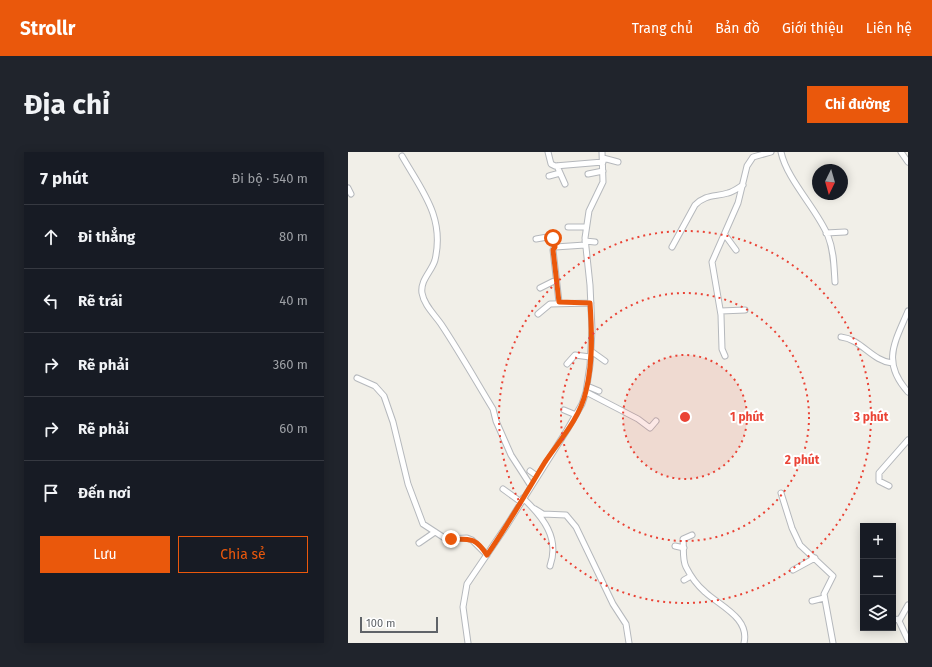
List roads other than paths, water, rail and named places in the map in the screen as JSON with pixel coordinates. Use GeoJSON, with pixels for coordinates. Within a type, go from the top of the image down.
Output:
{"type":"FeatureCollection","features":[{"type":"Feature","properties":{"kind":"street"},"geometry":{"type":"LineString","coordinates":[[548,152],[551,164],[557,166],[603,160],[618,162]]}},
{"type":"Feature","properties":{"kind":"street"},"geometry":{"type":"LineString","coordinates":[[468,643],[464,620],[464,594],[467,584],[576,415],[586,392],[590,354],[590,303],[585,243],[586,227],[589,211],[603,182],[602,152]]}},
{"type":"Feature","properties":{"kind":"street"},"geometry":{"type":"LineString","coordinates":[[725,356],[722,350],[721,311],[712,262],[738,203],[747,166],[753,157],[770,152]]}},
{"type":"Feature","properties":{"kind":"street"},"geometry":{"type":"LineString","coordinates":[[781,152],[796,183],[826,233],[832,248],[835,282]]}},
{"type":"Feature","properties":{"kind":"street"},"geometry":{"type":"LineString","coordinates":[[901,152],[908,162]]}},
{"type":"Feature","properties":{"kind":"street"},"geometry":{"type":"LineString","coordinates":[[402,156],[428,199],[435,216],[437,251],[434,263],[423,283],[422,294],[424,301],[440,323],[494,409],[496,421],[511,455],[531,486]]}},
{"type":"Feature","properties":{"kind":"street"},"geometry":{"type":"LineString","coordinates":[[557,166],[565,184]]}},
{"type":"Feature","properties":{"kind":"street"},"geometry":{"type":"LineString","coordinates":[[588,174],[603,171]]}},
{"type":"Feature","properties":{"kind":"street"},"geometry":{"type":"LineString","coordinates":[[549,176],[560,172]]}},
{"type":"Feature","properties":{"kind":"street"},"geometry":{"type":"LineString","coordinates":[[672,247],[695,205],[699,201],[710,196],[729,193],[742,185]]}},
{"type":"Feature","properties":{"kind":"street"},"geometry":{"type":"LineString","coordinates":[[348,188],[351,194]]}},
{"type":"Feature","properties":{"kind":"street"},"geometry":{"type":"LineString","coordinates":[[568,227],[586,227]]}},
{"type":"Feature","properties":{"kind":"street"},"geometry":{"type":"LineString","coordinates":[[826,233],[845,232]]}},
{"type":"Feature","properties":{"kind":"street"},"geometry":{"type":"LineString","coordinates":[[725,235],[736,250]]}},
{"type":"Feature","properties":{"kind":"street"},"geometry":{"type":"LineString","coordinates":[[536,238],[553,236],[555,247],[553,250],[559,302]]}},
{"type":"Feature","properties":{"kind":"street"},"geometry":{"type":"LineString","coordinates":[[555,247],[595,242]]}},
{"type":"Feature","properties":{"kind":"street"},"geometry":{"type":"LineString","coordinates":[[540,288],[556,280]]}},
{"type":"Feature","properties":{"kind":"street"},"geometry":{"type":"LineString","coordinates":[[538,314],[548,305],[559,302],[590,303]]}},
{"type":"Feature","properties":{"kind":"street"},"geometry":{"type":"LineString","coordinates":[[721,311],[745,310]]}},
{"type":"Feature","properties":{"kind":"street"},"geometry":{"type":"LineString","coordinates":[[908,311],[892,350],[892,363],[901,384],[908,392]]}},
{"type":"Feature","properties":{"kind":"street"},"geometry":{"type":"LineString","coordinates":[[841,337],[853,340],[880,360],[892,363]]}},
{"type":"Feature","properties":{"kind":"street"},"geometry":{"type":"LineString","coordinates":[[567,364],[575,355],[590,354],[605,361]]}},
{"type":"Feature","properties":{"kind":"street"},"geometry":{"type":"LineString","coordinates":[[357,378],[375,386],[384,396],[393,422],[408,484],[420,520],[423,524],[446,539],[467,538],[472,540],[487,555]]}},
{"type":"Feature","properties":{"kind":"street"},"geometry":{"type":"LineString","coordinates":[[587,386],[599,391]]}},
{"type":"Feature","properties":{"kind":"street"},"geometry":{"type":"LineString","coordinates":[[586,392],[638,419],[650,428],[656,421]]}},
{"type":"Feature","properties":{"kind":"street"},"geometry":{"type":"LineString","coordinates":[[564,410],[576,415]]}},
{"type":"Feature","properties":{"kind":"street"},"geometry":{"type":"LineString","coordinates":[[889,486],[879,481],[879,473],[908,440]]}},
{"type":"Feature","properties":{"kind":"street"},"geometry":{"type":"LineString","coordinates":[[530,471],[537,476]]}},
{"type":"Feature","properties":{"kind":"street"},"geometry":{"type":"LineString","coordinates":[[503,489],[543,514],[566,515],[576,527],[613,604],[626,624],[629,643]]}},
{"type":"Feature","properties":{"kind":"street"},"geometry":{"type":"LineString","coordinates":[[781,493],[800,545],[833,576],[824,592],[833,643]]}},
{"type":"Feature","properties":{"kind":"street"},"geometry":{"type":"LineString","coordinates":[[535,509],[543,518],[554,546],[554,557],[550,566]]}},
{"type":"Feature","properties":{"kind":"street"},"geometry":{"type":"LineString","coordinates":[[419,543],[435,532]]}},
{"type":"Feature","properties":{"kind":"street"},"geometry":{"type":"LineString","coordinates":[[692,535],[683,540],[684,562],[691,576],[704,592],[736,616],[745,636],[744,643]]}},
{"type":"Feature","properties":{"kind":"street"},"geometry":{"type":"LineString","coordinates":[[675,546],[684,548]]}},
{"type":"Feature","properties":{"kind":"street"},"geometry":{"type":"LineString","coordinates":[[793,570],[815,558]]}},
{"type":"Feature","properties":{"kind":"street"},"geometry":{"type":"LineString","coordinates":[[684,580],[691,576]]}},
{"type":"Feature","properties":{"kind":"street"},"geometry":{"type":"LineString","coordinates":[[812,601],[824,598]]}},
{"type":"Feature","properties":{"kind":"street"},"geometry":{"type":"LineString","coordinates":[[896,620],[899,619],[908,606]]}},
{"type":"Feature","properties":{"kind":"street"},"geometry":{"type":"LineString","coordinates":[[899,619],[901,628],[908,640]]}}]}
